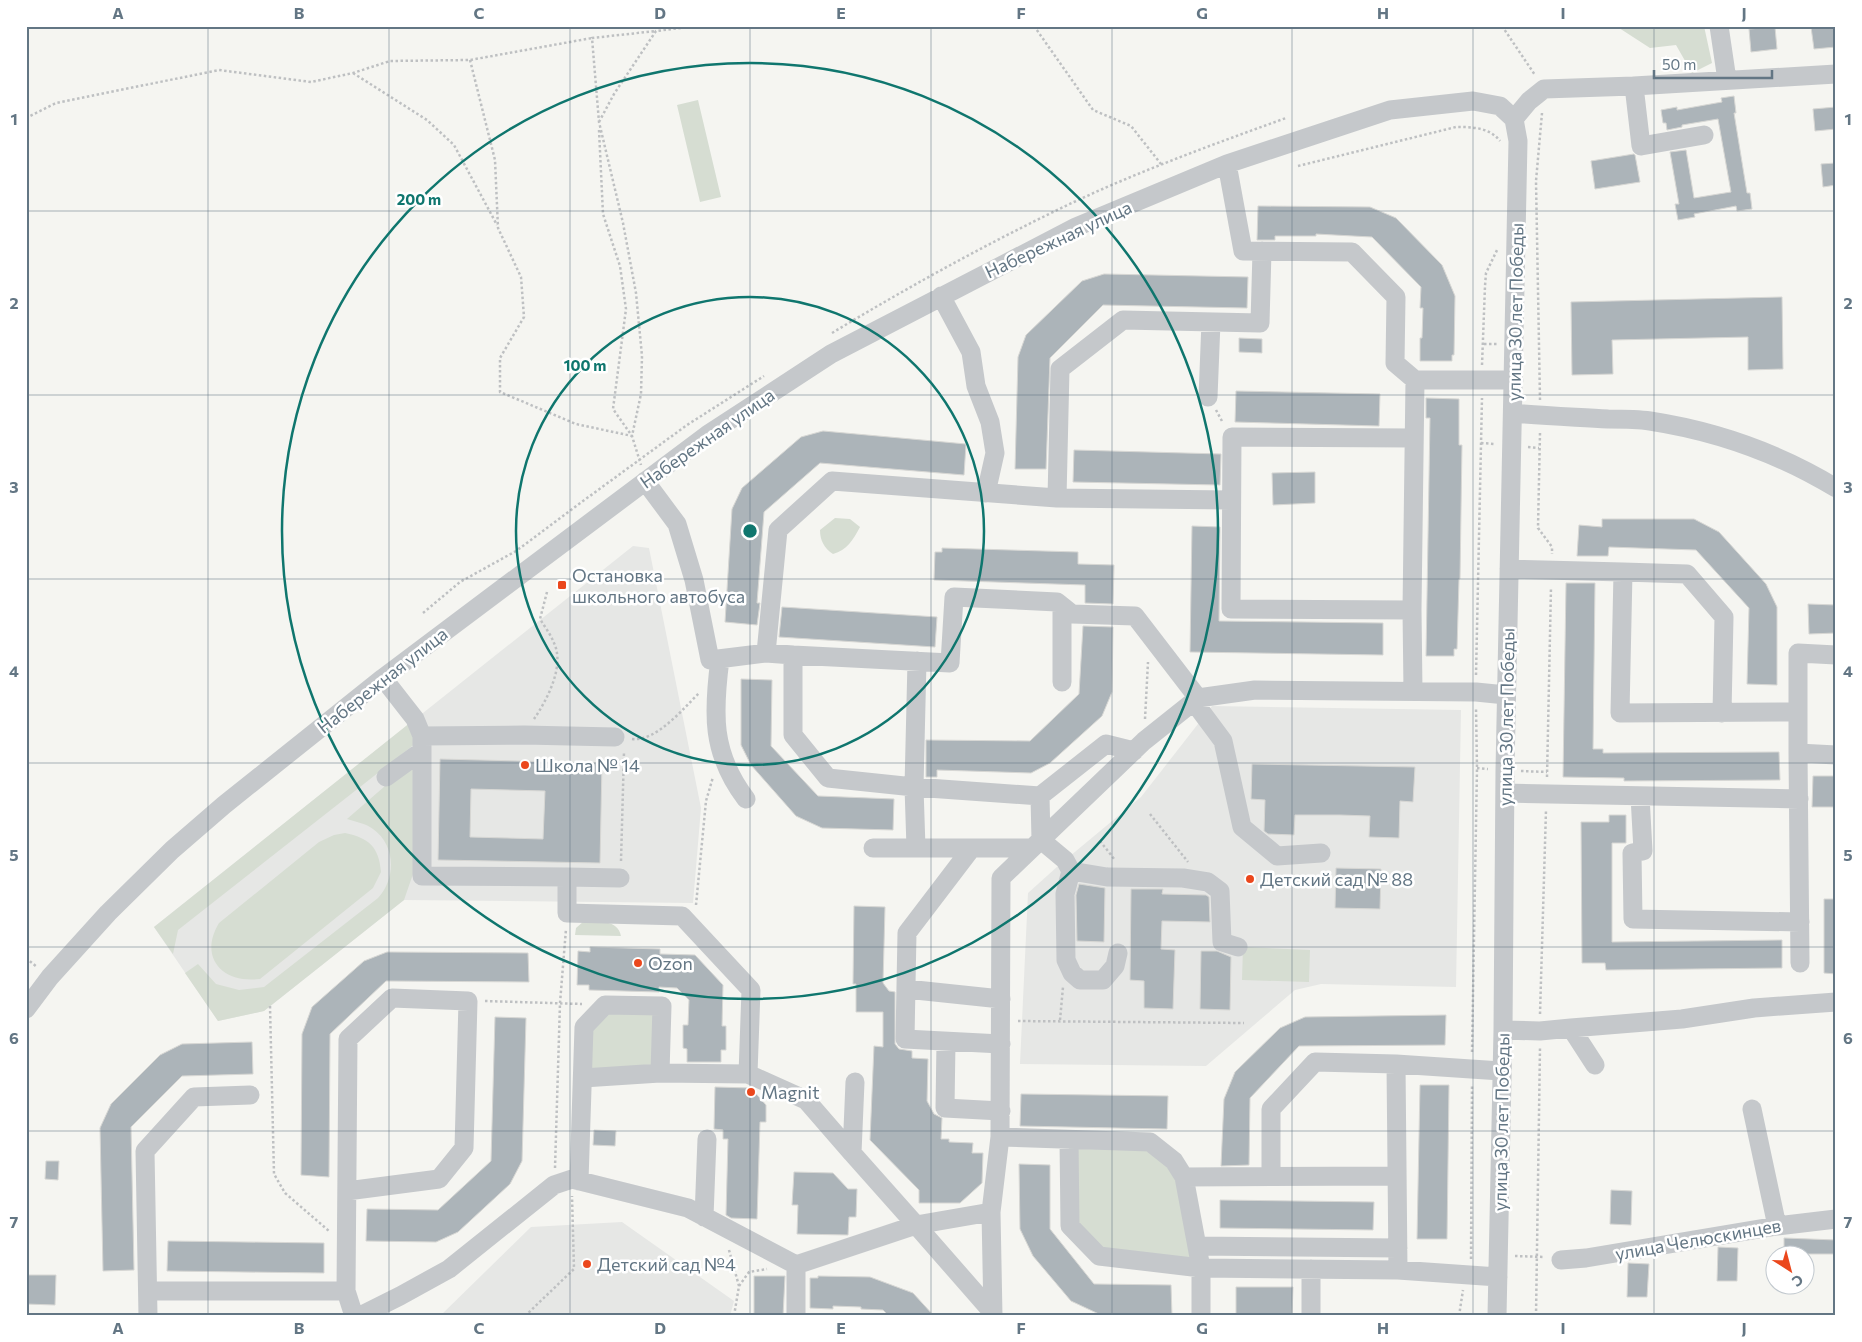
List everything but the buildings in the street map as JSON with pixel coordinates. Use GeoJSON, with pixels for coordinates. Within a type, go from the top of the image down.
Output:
{"type":"FeatureCollection","features":[{"type":"Feature","properties":{"kind":"street"},"geometry":{"type":"LineString","coordinates":[[1719,26],[1727,80]]}},
{"type":"Feature","properties":{"kind":"street"},"geometry":{"type":"LineString","coordinates":[[1514,119],[1528,101],[1544,88],[1634,86],[1836,74]]}},
{"type":"Feature","properties":{"kind":"street"},"geometry":{"type":"LineString","coordinates":[[1634,86],[1641,146],[1704,135]]}},
{"type":"Feature","properties":{"kind":"street","name":"Набережная улица"},"geometry":{"type":"LineString","coordinates":[[26,1009],[50,977],[108,913],[172,850],[224,805],[383,678],[645,481],[707,435],[831,354],[1076,227],[1227,164],[1390,110],[1473,101],[1500,106],[1514,119]]}},
{"type":"Feature","properties":{"kind":"street","name":"улица 30 лет Победы"},"geometry":{"type":"LineString","coordinates":[[1498,1316],[1506,696],[1514,412],[1518,141],[1514,119]]}},
{"type":"Feature","properties":{"kind":"street"},"geometry":{"type":"LineString","coordinates":[[1227,164],[1243,251],[1352,252],[1396,297],[1395,363],[1415,380],[1514,380]]}},
{"type":"Feature","properties":{"kind":"street"},"geometry":{"type":"LineString","coordinates":[[1057,498],[1060,370],[1123,320],[1260,323],[1262,251]]}},
{"type":"Feature","properties":{"kind":"street"},"geometry":{"type":"LineString","coordinates":[[941,296],[971,352],[976,386],[990,422],[995,453],[986,493]]}},
{"type":"Feature","properties":{"kind":"street"},"geometry":{"type":"LineString","coordinates":[[1208,397],[1210,322]]}},
{"type":"Feature","properties":{"kind":"street"},"geometry":{"type":"LineString","coordinates":[[1413,692],[1413,438],[1415,380]]}},
{"type":"Feature","properties":{"kind":"street"},"geometry":{"type":"LineString","coordinates":[[1514,412],[1540,416],[1649,421],[1702,432],[1752,447],[1812,474],[1836,488]]}},
{"type":"Feature","properties":{"kind":"street"},"geometry":{"type":"LineString","coordinates":[[1412,610],[1231,609],[1232,437],[1413,438]]}},
{"type":"Feature","properties":{"kind":"street"},"geometry":{"type":"LineString","coordinates":[[645,481],[677,524],[694,580],[710,660],[719,667]]}},
{"type":"Feature","properties":{"kind":"street"},"geometry":{"type":"LineString","coordinates":[[766,653],[778,530],[832,481],[1057,498],[1232,500]]}},
{"type":"Feature","properties":{"kind":"street"},"geometry":{"type":"LineString","coordinates":[[1509,569],[1687,574],[1724,617],[1722,713]]}},
{"type":"Feature","properties":{"kind":"street"},"geometry":{"type":"LineString","coordinates":[[1622,572],[1620,713],[1798,712]]}},
{"type":"Feature","properties":{"kind":"street"},"geometry":{"type":"LineString","coordinates":[[719,667],[766,653],[950,662],[954,597],[1057,602],[1072,614],[1135,616],[1196,700],[1223,741],[1242,827],[1277,856],[1321,853]]}},
{"type":"Feature","properties":{"kind":"street"},"geometry":{"type":"LineString","coordinates":[[1062,606],[1062,682]]}},
{"type":"Feature","properties":{"kind":"street"},"geometry":{"type":"LineString","coordinates":[[1800,963],[1798,653],[1836,655]]}},
{"type":"Feature","properties":{"kind":"street"},"geometry":{"type":"LineString","coordinates":[[793,655],[793,734],[828,778],[914,787],[1040,796],[1106,744],[1139,746]]}},
{"type":"Feature","properties":{"kind":"street"},"geometry":{"type":"LineString","coordinates":[[916,848],[914,787],[917,661]]}},
{"type":"Feature","properties":{"kind":"street"},"geometry":{"type":"LineString","coordinates":[[719,667],[715,724],[724,765],[736,787],[746,800]]}},
{"type":"Feature","properties":{"kind":"street"},"geometry":{"type":"LineString","coordinates":[[383,678],[415,719],[422,744],[422,876],[620,878]]}},
{"type":"Feature","properties":{"kind":"street"},"geometry":{"type":"LineString","coordinates":[[993,1314],[991,1212],[1000,1136],[1001,878],[1139,746],[1196,700],[1255,690],[1476,692],[1506,696]]}},
{"type":"Feature","properties":{"kind":"street"},"geometry":{"type":"LineString","coordinates":[[386,777],[422,744],[524,735],[619,737]]}},
{"type":"Feature","properties":{"kind":"street"},"geometry":{"type":"LineString","coordinates":[[1798,753],[1836,755]]}},
{"type":"Feature","properties":{"kind":"street"},"geometry":{"type":"LineString","coordinates":[[1505,793],[1799,799]]}},
{"type":"Feature","properties":{"kind":"street"},"geometry":{"type":"LineString","coordinates":[[1037,844],[1040,796]]}},
{"type":"Feature","properties":{"kind":"street"},"geometry":{"type":"LineString","coordinates":[[1640,796],[1643,851],[1632,853],[1633,918],[1800,922]]}},
{"type":"Feature","properties":{"kind":"street"},"geometry":{"type":"LineString","coordinates":[[873,848],[971,849],[1037,844],[1065,860],[1071,871],[1065,894],[1066,960],[1072,973],[1080,980],[1103,980],[1115,966],[1118,953]]}},
{"type":"Feature","properties":{"kind":"street"},"geometry":{"type":"LineString","coordinates":[[971,849],[907,933],[905,1039],[1001,1044]]}},
{"type":"Feature","properties":{"kind":"street"},"geometry":{"type":"LineString","coordinates":[[1071,871],[1107,876],[1183,878],[1208,882],[1220,891],[1222,942],[1238,947]]}},
{"type":"Feature","properties":{"kind":"street"},"geometry":{"type":"LineString","coordinates":[[567,877],[567,913],[682,916],[751,990],[748,1074]]}},
{"type":"Feature","properties":{"kind":"street"},"geometry":{"type":"LineString","coordinates":[[906,989],[1001,998]]}},
{"type":"Feature","properties":{"kind":"street"},"geometry":{"type":"LineString","coordinates":[[347,1191],[439,1179],[464,1148],[468,1001],[392,998],[348,1038],[346,1291],[354,1316]]}},
{"type":"Feature","properties":{"kind":"street"},"geometry":{"type":"LineString","coordinates":[[1503,1030],[1540,1031],[1682,1019],[1754,1008],[1836,1002]]}},
{"type":"Feature","properties":{"kind":"street"},"geometry":{"type":"LineString","coordinates":[[360,1316],[449,1269],[569,1182],[583,1078],[584,1027],[605,1005],[662,1006],[660,1074]]}},
{"type":"Feature","properties":{"kind":"street"},"geometry":{"type":"LineString","coordinates":[[1571,1028],[1595,1065]]}},
{"type":"Feature","properties":{"kind":"street"},"geometry":{"type":"LineString","coordinates":[[946,1042],[945,1108],[1000,1111]]}},
{"type":"Feature","properties":{"kind":"street"},"geometry":{"type":"LineString","coordinates":[[1271,1176],[1271,1109],[1315,1062],[1396,1064],[1502,1071]]}},
{"type":"Feature","properties":{"kind":"street"},"geometry":{"type":"LineString","coordinates":[[1396,1064],[1398,1270]]}},
{"type":"Feature","properties":{"kind":"street"},"geometry":{"type":"LineString","coordinates":[[583,1078],[660,1074],[748,1074],[806,1100],[993,1314]]}},
{"type":"Feature","properties":{"kind":"street"},"geometry":{"type":"LineString","coordinates":[[852,1152],[855,1082]]}},
{"type":"Feature","properties":{"kind":"street"},"geometry":{"type":"LineString","coordinates":[[148,1316],[145,1151],[194,1097],[250,1095]]}},
{"type":"Feature","properties":{"kind":"street"},"geometry":{"type":"LineString","coordinates":[[1752,1109],[1776,1226]]}},
{"type":"Feature","properties":{"kind":"street"},"geometry":{"type":"LineString","coordinates":[[1000,1136],[1150,1142],[1174,1161],[1184,1177],[1201,1268],[1201,1316]]}},
{"type":"Feature","properties":{"kind":"street"},"geometry":{"type":"LineString","coordinates":[[704,1217],[707,1139]]}},
{"type":"Feature","properties":{"kind":"street"},"geometry":{"type":"LineString","coordinates":[[1069,1140],[1070,1226],[1099,1256],[1201,1268],[1398,1270],[1498,1277]]}},
{"type":"Feature","properties":{"kind":"street"},"geometry":{"type":"LineString","coordinates":[[1184,1177],[1397,1176]]}},
{"type":"Feature","properties":{"kind":"street"},"geometry":{"type":"LineString","coordinates":[[569,1182],[688,1208],[796,1265],[916,1225],[991,1212]]}},
{"type":"Feature","properties":{"kind":"street","name":"улица Челюскинцев"},"geometry":{"type":"LineString","coordinates":[[1561,1260],[1586,1258],[1776,1226],[1836,1219]]}},
{"type":"Feature","properties":{"kind":"street"},"geometry":{"type":"LineString","coordinates":[[1197,1246],[1398,1248]]}},
{"type":"Feature","properties":{"kind":"street"},"geometry":{"type":"LineString","coordinates":[[796,1265],[796,1316]]}},
{"type":"Feature","properties":{"kind":"street"},"geometry":{"type":"LineString","coordinates":[[1311,1269],[1311,1316]]}},
{"type":"Feature","properties":{"kind":"street"},"geometry":{"type":"LineString","coordinates":[[148,1291],[346,1291]]}},
{"type":"Feature","properties":{"kind":"path"},"geometry":{"type":"LineString","coordinates":[[26,118],[56,103],[219,70],[311,82],[353,73],[390,61],[470,60],[592,38],[698,26]]}},
{"type":"Feature","properties":{"kind":"path"},"geometry":{"type":"LineString","coordinates":[[1034,26],[1093,110],[1131,126],[1161,164]]}},
{"type":"Feature","properties":{"kind":"path"},"geometry":{"type":"LineString","coordinates":[[1502,26],[1544,88],[1536,181],[1540,416],[1538,528],[1552,546]]}},
{"type":"Feature","properties":{"kind":"path"},"geometry":{"type":"LineString","coordinates":[[632,436],[641,394],[642,356],[636,294],[623,223],[599,122],[614,94],[656,31]]}},
{"type":"Feature","properties":{"kind":"path"},"geometry":{"type":"LineString","coordinates":[[592,38],[599,122],[603,214],[620,266],[626,309],[613,409],[632,436],[645,481]]}},
{"type":"Feature","properties":{"kind":"path"},"geometry":{"type":"LineString","coordinates":[[470,60],[495,160],[498,228]]}},
{"type":"Feature","properties":{"kind":"path"},"geometry":{"type":"LineString","coordinates":[[353,73],[427,120],[454,145],[498,228],[521,277],[524,317],[500,358],[500,392],[576,424],[632,436]]}},
{"type":"Feature","properties":{"kind":"path"},"geometry":{"type":"LineString","coordinates":[[1298,166],[1456,127],[1475,127],[1490,132],[1499,139],[1501,146]]}},
{"type":"Feature","properties":{"kind":"path"},"geometry":{"type":"LineString","coordinates":[[1471,1258],[1477,768],[1476,692],[1482,380],[1486,273],[1500,246]]}},
{"type":"Feature","properties":{"kind":"path"},"geometry":{"type":"LineString","coordinates":[[1208,397],[1232,437]]}},
{"type":"Feature","properties":{"kind":"path"},"geometry":{"type":"LineString","coordinates":[[423,613],[460,582],[516,551]]}},
{"type":"Feature","properties":{"kind":"path"},"geometry":{"type":"LineString","coordinates":[[524,735],[546,700],[557,667],[556,644],[540,619],[546,592]]}},
{"type":"Feature","properties":{"kind":"path"},"geometry":{"type":"LineString","coordinates":[[1139,746],[1148,662]]}},
{"type":"Feature","properties":{"kind":"path"},"geometry":{"type":"LineString","coordinates":[[620,878],[619,737],[639,740],[658,732],[719,667]]}},
{"type":"Feature","properties":{"kind":"path"},"geometry":{"type":"LineString","coordinates":[[693,928],[706,801],[713,776],[724,765]]}},
{"type":"Feature","properties":{"kind":"path"},"geometry":{"type":"LineString","coordinates":[[1150,814],[1203,881]]}},
{"type":"Feature","properties":{"kind":"path"},"geometry":{"type":"LineString","coordinates":[[525,1316],[574,1269],[560,1004],[567,913]]}},
{"type":"Feature","properties":{"kind":"path"},"geometry":{"type":"LineString","coordinates":[[1060,1020],[1066,960]]}},
{"type":"Feature","properties":{"kind":"path"},"geometry":{"type":"LineString","coordinates":[[468,1001],[574,1004]]}},
{"type":"Feature","properties":{"kind":"path"},"geometry":{"type":"LineString","coordinates":[[270,1006],[274,1174],[285,1193],[347,1247]]}},
{"type":"Feature","properties":{"kind":"path"},"geometry":{"type":"LineString","coordinates":[[1001,1020],[1244,1023]]}},
{"type":"Feature","properties":{"kind":"path"},"geometry":{"type":"LineString","coordinates":[[1536,1316],[1540,1031]]}},
{"type":"Feature","properties":{"kind":"path"},"geometry":{"type":"LineString","coordinates":[[722,1226],[739,1286],[734,1316]]}},
{"type":"Feature","properties":{"kind":"path"},"geometry":{"type":"LineString","coordinates":[[1510,1257],[1538,1256],[1561,1260]]}},
{"type":"Feature","properties":{"kind":"path"},"geometry":{"type":"LineString","coordinates":[[739,1286],[749,1272],[768,1269]]}},
{"type":"Feature","properties":{"kind":"shaded area"},"geometry":{"type":"Polygon","coordinates":[[[1616,26],[1704,26],[1712,63],[1692,73],[1676,45],[1650,48],[1616,26]]]}},
{"type":"Feature","properties":{"kind":"shaded area"},"geometry":{"type":"Polygon","coordinates":[[[698,100],[721,197],[700,202],[677,105],[698,100]]]}},
{"type":"Feature","properties":{"kind":"shaded area"},"geometry":{"type":"Polygon","coordinates":[[[835,518],[850,519],[860,527],[849,544],[833,554],[823,544],[820,530],[835,518]]]}},
{"type":"Feature","properties":{"kind":"shaded area","name":"Школа № 14"},"geometry":{"type":"Polygon","coordinates":[[[633,546],[649,548],[701,808],[693,903],[404,900],[264,1011],[218,1021],[154,927],[633,546]]]}},
{"type":"Feature","properties":{"kind":"shaded area","name":"Детский сад № 88"},"geometry":{"type":"Polygon","coordinates":[[[1212,706],[1461,710],[1456,987],[1321,984],[1295,990],[1206,1066],[1020,1064],[1028,893],[1141,797],[1212,706]]]}},
{"type":"Feature","properties":{"kind":"shaded area"},"geometry":{"type":"Polygon","coordinates":[[[411,722],[416,743],[178,930],[173,954],[154,927],[411,722]]]}},
{"type":"Feature","properties":{"kind":"shaded area"},"geometry":{"type":"Polygon","coordinates":[[[415,760],[413,874],[404,900],[264,1011],[218,1021],[185,973],[198,964],[216,984],[239,990],[264,987],[378,898],[384,890],[390,872],[391,862],[386,844],[381,836],[370,827],[347,819],[415,760]]]}},
{"type":"Feature","properties":{"kind":"shaded area"},"geometry":{"type":"Polygon","coordinates":[[[345,833],[366,841],[375,850],[381,872],[373,888],[260,979],[235,977],[225,973],[213,957],[211,947],[213,936],[219,923],[319,842],[334,835],[345,833]]]}},
{"type":"Feature","properties":{"kind":"shaded area"},"geometry":{"type":"Polygon","coordinates":[[[584,921],[612,924],[621,936],[575,935],[576,928],[584,921]]]}},
{"type":"Feature","properties":{"kind":"shaded area"},"geometry":{"type":"Polygon","coordinates":[[[1243,947],[1310,950],[1309,982],[1242,980],[1243,947]]]}},
{"type":"Feature","properties":{"kind":"shaded area"},"geometry":{"type":"Polygon","coordinates":[[[605,1005],[662,1006],[660,1073],[583,1078],[584,1027],[605,1005]]]}},
{"type":"Feature","properties":{"kind":"shaded area"},"geometry":{"type":"Polygon","coordinates":[[[1069,1140],[1150,1142],[1174,1161],[1201,1268],[1099,1256],[1070,1226],[1069,1140]]]}},
{"type":"Feature","properties":{"kind":"shaded area","name":"Детский сад №4"},"geometry":{"type":"Polygon","coordinates":[[[622,1222],[734,1301],[730,1316],[440,1316],[531,1227],[622,1222]]]}},
{"type":"Feature","properties":{"kind":"place","name":"Остановка школьного автобуса"},"geometry":{"type":"Point","coordinates":[562,585]}},
{"type":"Feature","properties":{"kind":"place","name":"Школа № 14"},"geometry":{"type":"Point","coordinates":[525,765]}},
{"type":"Feature","properties":{"kind":"place","name":"Детский сад № 88"},"geometry":{"type":"Point","coordinates":[1250,879]}},
{"type":"Feature","properties":{"kind":"place","name":"Ozon"},"geometry":{"type":"Point","coordinates":[638,963]}},
{"type":"Feature","properties":{"kind":"place","name":"Magnit"},"geometry":{"type":"Point","coordinates":[751,1092]}},
{"type":"Feature","properties":{"kind":"place","name":"Детский сад №4"},"geometry":{"type":"Point","coordinates":[587,1264]}}]}
